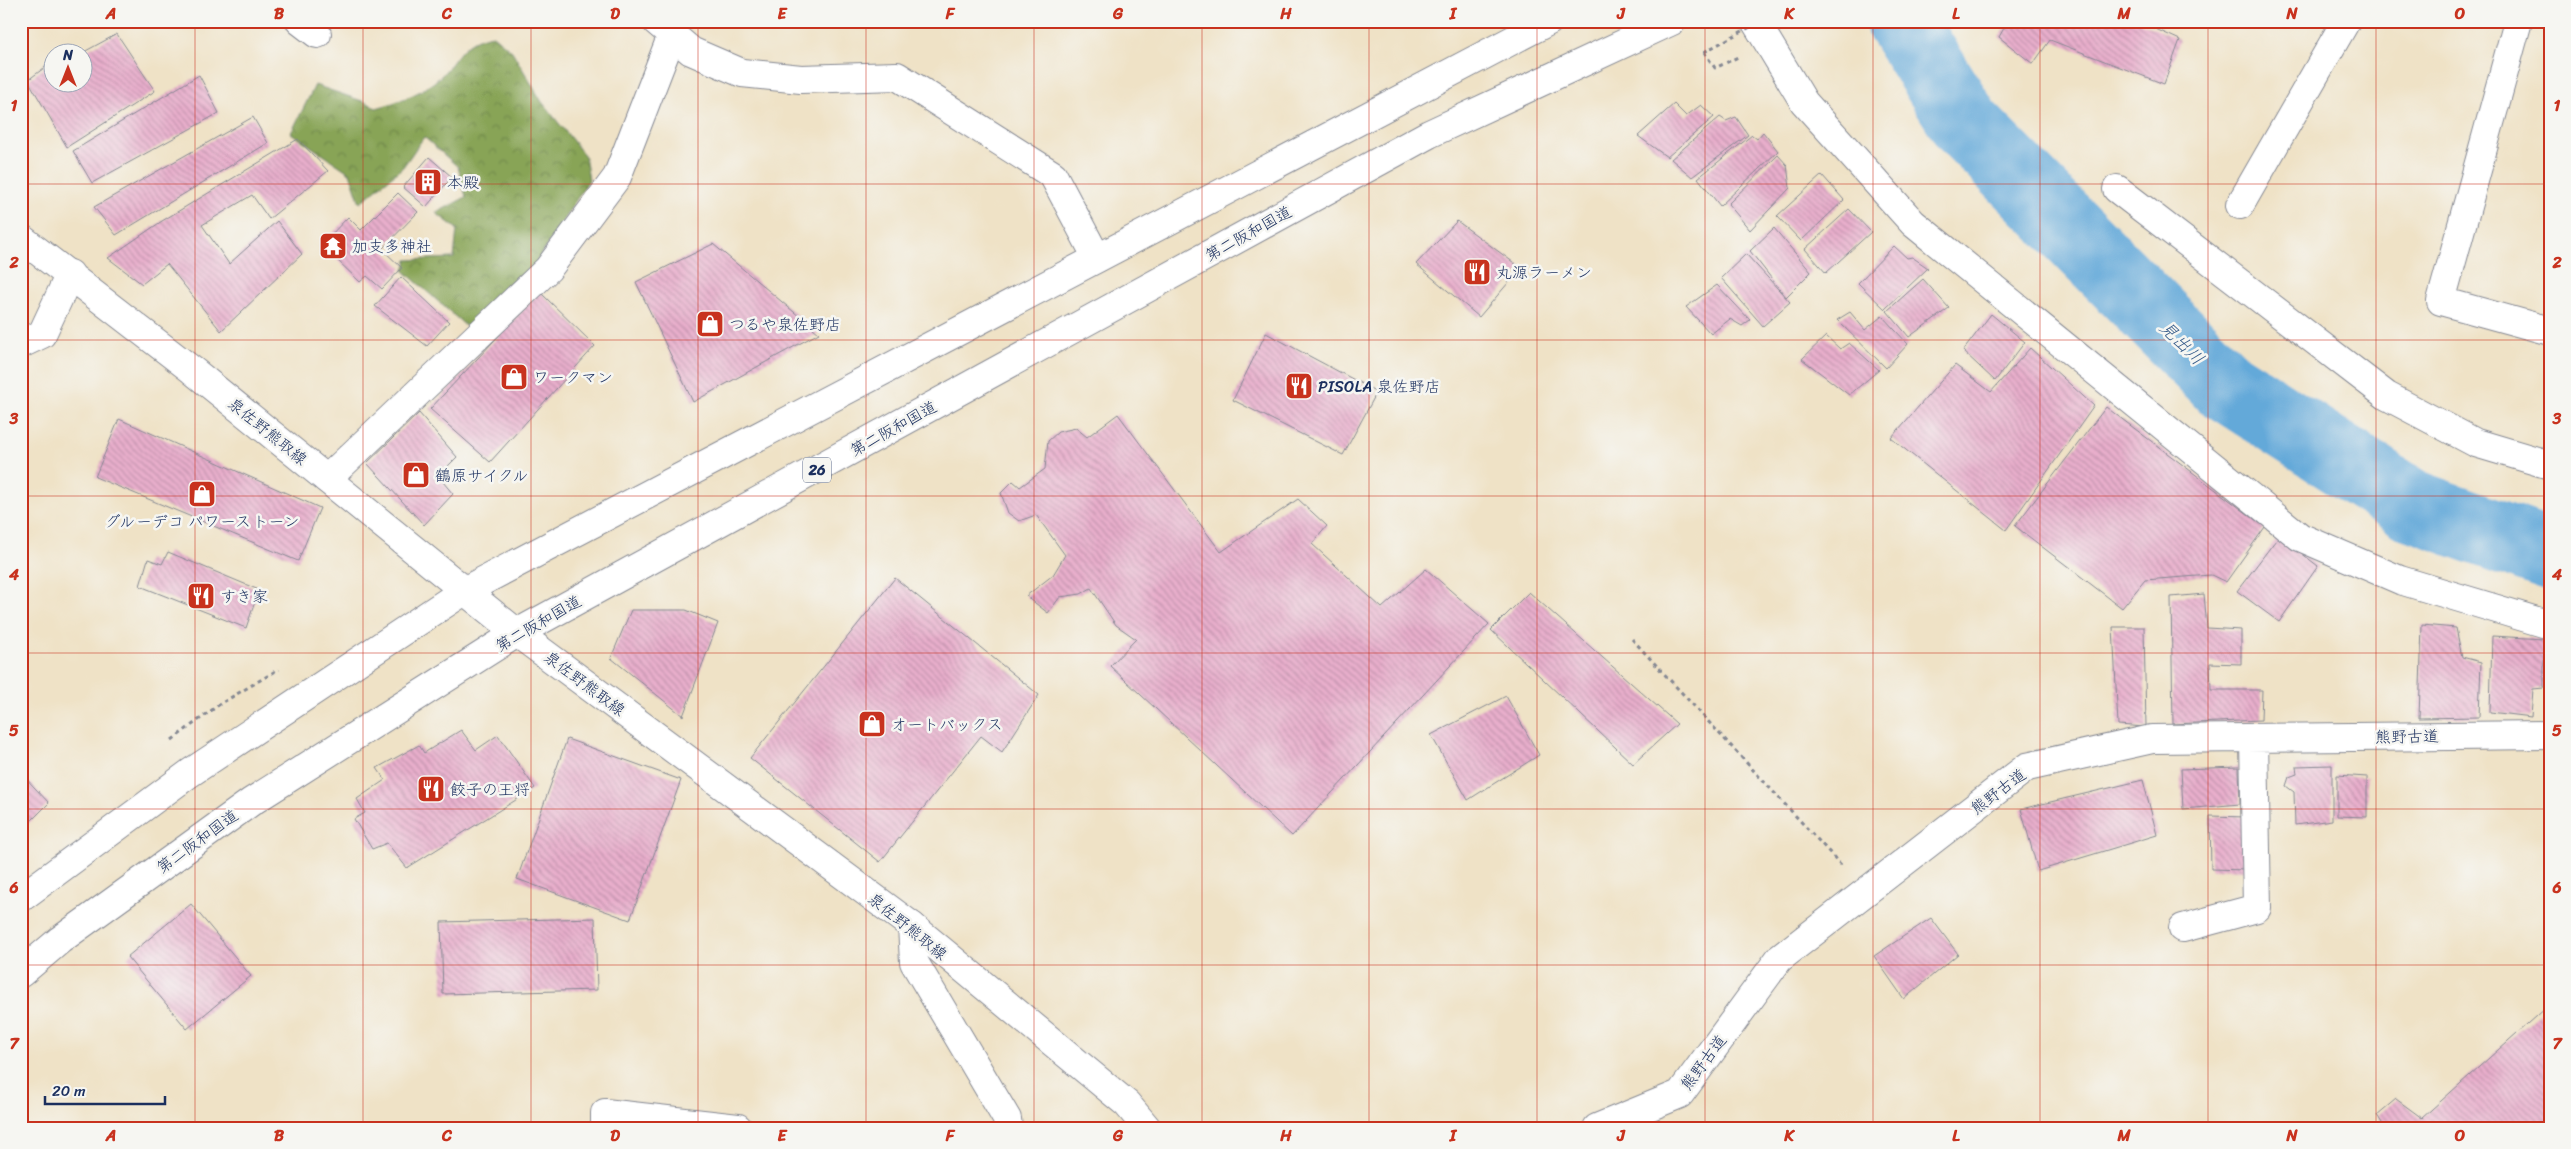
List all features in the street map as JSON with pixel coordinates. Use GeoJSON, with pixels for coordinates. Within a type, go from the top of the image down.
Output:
{"type":"FeatureCollection","features":[{"type":"Feature","properties":{"kind":"main road"},"geometry":{"type":"LineString","coordinates":[[21,898],[190,773],[464,591],[1549,21]]}},
{"type":"Feature","properties":{"kind":"main road"},"geometry":{"type":"LineString","coordinates":[[1755,21],[1804,102],[1913,223],[2300,537],[2400,580],[2550,625]]}},
{"type":"Feature","properties":{"kind":"main road"},"geometry":{"type":"LineString","coordinates":[[2240,205],[2346,21]]}},
{"type":"Feature","properties":{"kind":"main road"},"geometry":{"type":"LineString","coordinates":[[2518,21],[2441,301],[2550,332]]}},
{"type":"Feature","properties":{"kind":"main road","name":"第二阪和国道"},"geometry":{"type":"LineString","coordinates":[[21,973],[60,940],[251,802],[518,633],[1429,134],[1662,26]]}},
{"type":"Feature","properties":{"kind":"main road"},"geometry":{"type":"LineString","coordinates":[[327,479],[548,269],[617,177],[664,28],[690,51],[742,73],[801,79],[897,76],[1053,175],[1097,258]]}},
{"type":"Feature","properties":{"kind":"main road"},"geometry":{"type":"LineString","coordinates":[[2117,189],[2387,396],[2476,443],[2550,465]]}},
{"type":"Feature","properties":{"kind":"main road","name":"泉佐野熊取線"},"geometry":{"type":"LineString","coordinates":[[21,238],[70,274],[518,633],[912,926],[1127,1104],[1147,1128]]}},
{"type":"Feature","properties":{"kind":"main road"},"geometry":{"type":"LineString","coordinates":[[21,344],[42,334],[70,274]]}},
{"type":"Feature","properties":{"kind":"main road","name":"熊野古道"},"geometry":{"type":"LineString","coordinates":[[1597,1128],[1680,1094],[1779,959],[2027,767],[2152,740],[2550,735]]}},
{"type":"Feature","properties":{"kind":"main road"},"geometry":{"type":"LineString","coordinates":[[2183,928],[2257,908],[2254,738]]}},
{"type":"Feature","properties":{"kind":"main road"},"geometry":{"type":"LineString","coordinates":[[912,926],[914,962],[1007,1119],[1008,1128]]}},
{"type":"Feature","properties":{"kind":"main road"},"geometry":{"type":"LineString","coordinates":[[604,1128],[605,1113],[738,1128]]}},
{"type":"Feature","properties":{"kind":"path"},"geometry":{"type":"LineString","coordinates":[[1704,52],[1760,21]]}},
{"type":"Feature","properties":{"kind":"path"},"geometry":{"type":"LineString","coordinates":[[1632,639],[1866,892]]}},
{"type":"Feature","properties":{"kind":"green space"},"geometry":{"type":"Polygon","coordinates":[[[493,35],[512,51],[542,102],[585,156],[589,180],[535,264],[468,328],[404,271],[407,260],[454,258],[457,229],[436,213],[466,197],[458,167],[424,137],[403,167],[360,203],[350,173],[291,133],[315,85],[368,103],[376,108],[401,100],[426,88],[447,70],[467,45],[482,37],[493,35]]]}},
{"type":"Feature","properties":{"kind":"building"},"geometry":{"type":"Polygon","coordinates":[[[2008,21],[2041,21],[2045,24],[2046,21],[2138,21],[2180,40],[2164,84],[2050,40],[2033,64],[1999,37],[2008,21]]]}},
{"type":"Feature","properties":{"kind":"building"},"geometry":{"type":"Polygon","coordinates":[[[117,34],[155,91],[67,147],[28,80],[42,70],[42,92],[92,92],[92,48],[117,34]]]}},
{"type":"Feature","properties":{"kind":"building"},"geometry":{"type":"Polygon","coordinates":[[[199,75],[219,113],[92,183],[73,151],[199,75]]]}},
{"type":"Feature","properties":{"kind":"building"},"geometry":{"type":"Polygon","coordinates":[[[1674,104],[1686,116],[1701,105],[1714,117],[1667,157],[1638,136],[1674,104]]]}},
{"type":"Feature","properties":{"kind":"building"},"geometry":{"type":"Polygon","coordinates":[[[253,117],[268,143],[116,235],[94,207],[253,117]]]}},
{"type":"Feature","properties":{"kind":"building"},"geometry":{"type":"Polygon","coordinates":[[[1720,117],[1726,121],[1736,117],[1748,135],[1692,177],[1671,159],[1720,117]]]}},
{"type":"Feature","properties":{"kind":"building"},"geometry":{"type":"Polygon","coordinates":[[[1763,132],[1778,151],[1720,206],[1698,178],[1752,135],[1757,139],[1763,132]]]}},
{"type":"Feature","properties":{"kind":"building"},"geometry":{"type":"Polygon","coordinates":[[[298,139],[328,171],[269,219],[252,195],[202,225],[229,264],[277,221],[302,254],[221,331],[167,264],[142,284],[108,258],[162,221],[298,139]]]}},
{"type":"Feature","properties":{"kind":"building"},"geometry":{"type":"Polygon","coordinates":[[[1778,155],[1787,165],[1790,188],[1750,230],[1728,204],[1778,155]]]}},
{"type":"Feature","properties":{"kind":"building","name":"本殿"},"geometry":{"type":"Polygon","coordinates":[[[429,157],[452,177],[426,207],[403,187],[429,157]]]}},
{"type":"Feature","properties":{"kind":"building"},"geometry":{"type":"Polygon","coordinates":[[[1822,175],[1844,200],[1801,241],[1777,216],[1822,175]]]}},
{"type":"Feature","properties":{"kind":"building"},"geometry":{"type":"Polygon","coordinates":[[[398,193],[418,212],[382,249],[402,268],[382,289],[367,276],[360,282],[335,258],[342,251],[328,238],[348,217],[361,230],[398,193]]]}},
{"type":"Feature","properties":{"kind":"building"},"geometry":{"type":"Polygon","coordinates":[[[1849,209],[1871,232],[1826,273],[1805,249],[1849,209]]]}},
{"type":"Feature","properties":{"kind":"building"},"geometry":{"type":"Polygon","coordinates":[[[1457,221],[1521,268],[1479,317],[1416,264],[1457,221]]]}},
{"type":"Feature","properties":{"kind":"building"},"geometry":{"type":"Polygon","coordinates":[[[1774,228],[1811,272],[1786,297],[1750,251],[1774,228]]]}},
{"type":"Feature","properties":{"kind":"building"},"geometry":{"type":"Polygon","coordinates":[[[713,244],[819,333],[693,402],[636,282],[713,244]]]}},
{"type":"Feature","properties":{"kind":"building"},"geometry":{"type":"Polygon","coordinates":[[[1894,246],[1907,258],[1912,257],[1928,268],[1885,309],[1858,283],[1894,246]]]}},
{"type":"Feature","properties":{"kind":"building"},"geometry":{"type":"Polygon","coordinates":[[[1746,254],[1790,302],[1763,326],[1721,278],[1746,254]]]}},
{"type":"Feature","properties":{"kind":"building"},"geometry":{"type":"Polygon","coordinates":[[[401,277],[449,322],[427,346],[375,306],[401,277]]]}},
{"type":"Feature","properties":{"kind":"building"},"geometry":{"type":"Polygon","coordinates":[[[1923,279],[1949,308],[1909,337],[1887,311],[1923,279]]]}},
{"type":"Feature","properties":{"kind":"building"},"geometry":{"type":"Polygon","coordinates":[[[1717,285],[1750,320],[1742,326],[1730,319],[1711,334],[1686,307],[1717,285]]]}},
{"type":"Feature","properties":{"kind":"building"},"geometry":{"type":"Polygon","coordinates":[[[540,292],[595,346],[490,462],[430,409],[540,292]]]}},
{"type":"Feature","properties":{"kind":"building"},"geometry":{"type":"Polygon","coordinates":[[[1850,312],[1865,330],[1882,316],[1908,344],[1886,368],[1837,320],[1850,312]]]}},
{"type":"Feature","properties":{"kind":"building"},"geometry":{"type":"Polygon","coordinates":[[[1991,314],[2025,342],[1995,381],[1963,351],[1991,314]]]}},
{"type":"Feature","properties":{"kind":"building"},"geometry":{"type":"Polygon","coordinates":[[[1266,333],[1377,392],[1343,455],[1233,400],[1266,333]]]}},
{"type":"Feature","properties":{"kind":"building"},"geometry":{"type":"Polygon","coordinates":[[[1826,336],[1840,349],[1849,343],[1879,370],[1849,395],[1802,359],[1826,336]]]}},
{"type":"Feature","properties":{"kind":"building"},"geometry":{"type":"Polygon","coordinates":[[[2030,348],[2094,406],[2006,530],[1891,438],[1955,365],[1991,392],[2030,348]]]}},
{"type":"Feature","properties":{"kind":"building"},"geometry":{"type":"Polygon","coordinates":[[[2106,407],[2265,527],[2226,582],[2211,575],[2145,580],[2122,608],[2015,526],[2106,407]]]}},
{"type":"Feature","properties":{"kind":"building"},"geometry":{"type":"Polygon","coordinates":[[[419,413],[457,457],[438,476],[453,494],[424,525],[367,463],[419,413]]]}},
{"type":"Feature","properties":{"kind":"building"},"geometry":{"type":"Polygon","coordinates":[[[1118,414],[1221,552],[1298,499],[1327,526],[1312,544],[1382,608],[1426,569],[1489,624],[1292,836],[1110,666],[1136,639],[1116,625],[1091,588],[1081,594],[1060,597],[1048,613],[1026,596],[1053,575],[1065,555],[1036,515],[1019,521],[1008,513],[1001,493],[1013,481],[1020,487],[1045,469],[1048,441],[1058,432],[1076,428],[1087,437],[1118,414]]]}},
{"type":"Feature","properties":{"kind":"building"},"geometry":{"type":"Polygon","coordinates":[[[119,419],[320,508],[298,561],[95,477],[119,419]]]}},
{"type":"Feature","properties":{"kind":"building"},"geometry":{"type":"Polygon","coordinates":[[[2279,536],[2318,566],[2279,622],[2237,591],[2279,536]]]}},
{"type":"Feature","properties":{"kind":"building"},"geometry":{"type":"Polygon","coordinates":[[[168,552],[259,590],[246,628],[140,586],[148,559],[162,564],[168,552]]]}},
{"type":"Feature","properties":{"kind":"building"},"geometry":{"type":"Polygon","coordinates":[[[895,578],[1039,695],[1002,752],[981,736],[880,862],[750,758],[895,578]]]}},
{"type":"Feature","properties":{"kind":"building"},"geometry":{"type":"Polygon","coordinates":[[[1529,592],[1677,724],[1633,764],[1491,630],[1529,592]]]}},
{"type":"Feature","properties":{"kind":"building"},"geometry":{"type":"Polygon","coordinates":[[[2204,594],[2207,628],[2241,630],[2241,664],[2210,663],[2211,690],[2262,690],[2261,720],[2173,724],[2171,597],[2204,594]]]}},
{"type":"Feature","properties":{"kind":"building"},"geometry":{"type":"Polygon","coordinates":[[[631,610],[686,610],[718,623],[683,716],[611,658],[631,610]]]}},
{"type":"Feature","properties":{"kind":"building"},"geometry":{"type":"Polygon","coordinates":[[[2422,625],[2456,628],[2462,657],[2481,662],[2479,717],[2419,718],[2422,625]]]}},
{"type":"Feature","properties":{"kind":"building"},"geometry":{"type":"Polygon","coordinates":[[[2113,627],[2144,627],[2146,727],[2118,725],[2113,627]]]}},
{"type":"Feature","properties":{"kind":"building"},"geometry":{"type":"Polygon","coordinates":[[[2492,636],[2544,639],[2544,688],[2533,689],[2531,717],[2490,712],[2492,636]]]}},
{"type":"Feature","properties":{"kind":"building"},"geometry":{"type":"Polygon","coordinates":[[[1506,696],[1539,755],[1468,800],[1431,735],[1506,696]]]}},
{"type":"Feature","properties":{"kind":"building"},"geometry":{"type":"Polygon","coordinates":[[[461,730],[476,750],[498,735],[535,788],[407,868],[387,843],[372,849],[354,819],[365,813],[357,799],[385,780],[377,768],[419,745],[424,753],[461,730]]]}},
{"type":"Feature","properties":{"kind":"building"},"geometry":{"type":"Polygon","coordinates":[[[567,739],[681,780],[630,920],[517,879],[567,739]]]}},
{"type":"Feature","properties":{"kind":"building"},"geometry":{"type":"Polygon","coordinates":[[[2332,765],[2332,820],[2295,825],[2294,792],[2286,786],[2289,777],[2297,774],[2296,766],[2332,765]]]}},
{"type":"Feature","properties":{"kind":"building"},"geometry":{"type":"Polygon","coordinates":[[[2239,767],[2240,804],[2183,809],[2181,769],[2239,767]]]}},
{"type":"Feature","properties":{"kind":"building"},"geometry":{"type":"Polygon","coordinates":[[[21,773],[49,803],[27,825],[21,817],[21,773]]]}},
{"type":"Feature","properties":{"kind":"building"},"geometry":{"type":"Polygon","coordinates":[[[2337,775],[2367,777],[2367,817],[2337,816],[2337,775]]]}},
{"type":"Feature","properties":{"kind":"building"},"geometry":{"type":"Polygon","coordinates":[[[2143,780],[2157,835],[2038,871],[2021,809],[2143,780]]]}},
{"type":"Feature","properties":{"kind":"building"},"geometry":{"type":"Polygon","coordinates":[[[2210,816],[2246,817],[2246,870],[2211,869],[2210,816]]]}},
{"type":"Feature","properties":{"kind":"building"},"geometry":{"type":"Polygon","coordinates":[[[191,904],[251,976],[187,1029],[127,957],[191,904]]]}},
{"type":"Feature","properties":{"kind":"building"},"geometry":{"type":"Polygon","coordinates":[[[595,918],[597,990],[443,994],[441,922],[595,918]]]}},
{"type":"Feature","properties":{"kind":"building"},"geometry":{"type":"Polygon","coordinates":[[[1931,918],[1958,954],[1904,999],[1874,956],[1931,918]]]}},
{"type":"Feature","properties":{"kind":"building"},"geometry":{"type":"Polygon","coordinates":[[[2546,1007],[2550,1011],[2550,1128],[2385,1128],[2377,1115],[2396,1099],[2422,1118],[2546,1007]]]}},
{"type":"Feature","properties":{"kind":"waterway","name":"見出川"},"geometry":{"type":"LineString","coordinates":[[1901,21],[1966,125],[2221,382],[2412,505],[2550,555]]}},
{"type":"Feature","properties":{"kind":"place","name":"本殿"},"geometry":{"type":"Point","coordinates":[428,182]}},
{"type":"Feature","properties":{"kind":"place","name":"加支多神社"},"geometry":{"type":"Point","coordinates":[333,246]}},
{"type":"Feature","properties":{"kind":"place","name":"丸源ラーメン"},"geometry":{"type":"Point","coordinates":[1477,272]}},
{"type":"Feature","properties":{"kind":"place","name":"つるや泉佐野店"},"geometry":{"type":"Point","coordinates":[710,324]}},
{"type":"Feature","properties":{"kind":"place","name":"ワークマン"},"geometry":{"type":"Point","coordinates":[514,377]}},
{"type":"Feature","properties":{"kind":"place","name":"PISOLA 泉佐野店"},"geometry":{"type":"Point","coordinates":[1299,386]}},
{"type":"Feature","properties":{"kind":"place","name":"鶴原サイクル"},"geometry":{"type":"Point","coordinates":[416,475]}},
{"type":"Feature","properties":{"kind":"place","name":"グルーデコ パワーストーン"},"geometry":{"type":"Point","coordinates":[202,494]}},
{"type":"Feature","properties":{"kind":"place","name":"すき家"},"geometry":{"type":"Point","coordinates":[201,596]}},
{"type":"Feature","properties":{"kind":"place","name":"オートバックス"},"geometry":{"type":"Point","coordinates":[872,724]}},
{"type":"Feature","properties":{"kind":"place","name":"餃子の王将"},"geometry":{"type":"Point","coordinates":[431,789]}}]}
